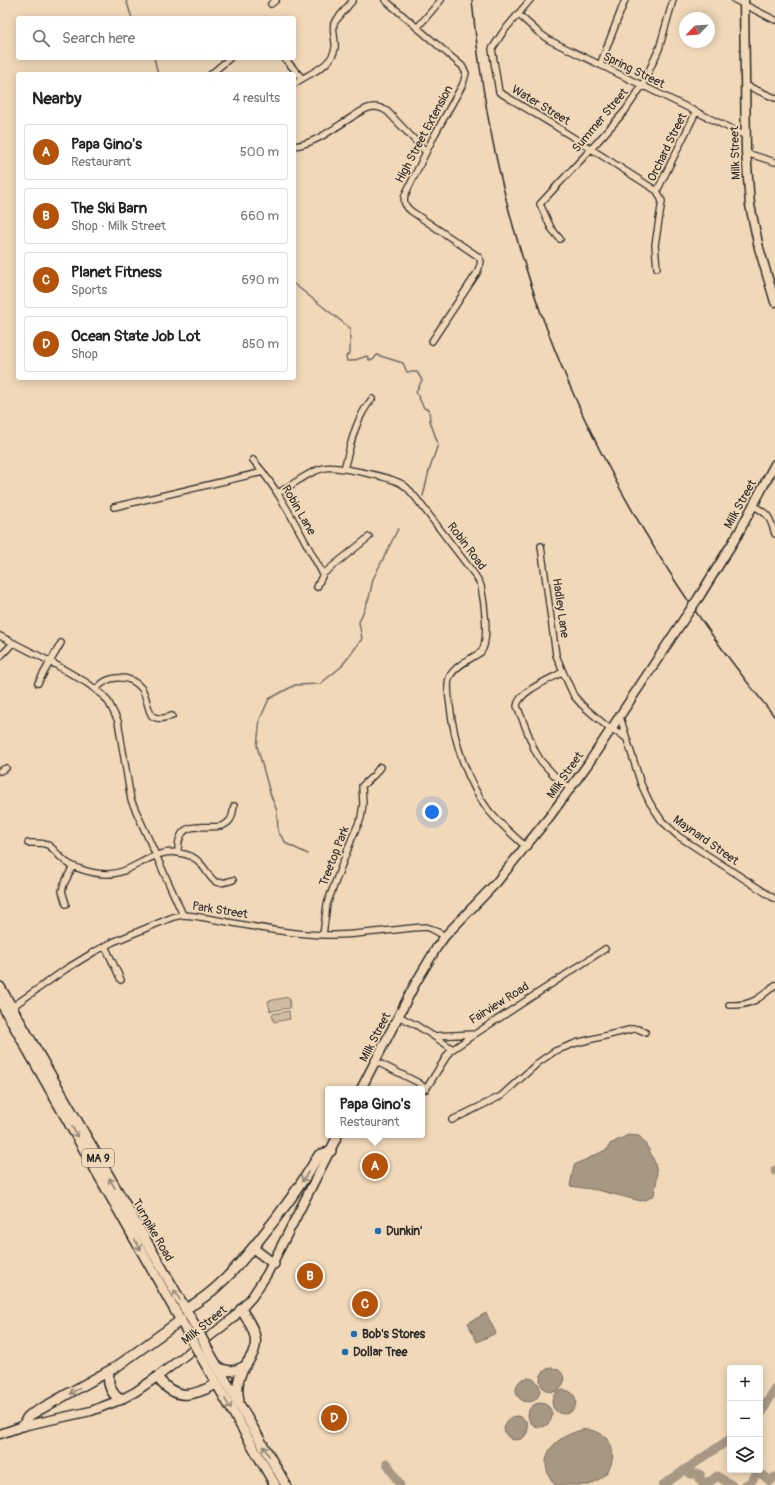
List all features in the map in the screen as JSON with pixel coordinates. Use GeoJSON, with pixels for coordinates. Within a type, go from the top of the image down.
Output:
{"type":"FeatureCollection","features":[{"type":"Feature","properties":{"kind":"highway","name":"Turnpike Road"},"geometry":{"type":"LineString","coordinates":[[0,987],[6,1012],[185,1309],[193,1332],[206,1355],[217,1384],[275,1485]]}},
{"type":"Feature","properties":{"kind":"highway","name":"Turnpike Road"},"geometry":{"type":"LineString","coordinates":[[0,1001],[181,1320],[193,1332]]}},
{"type":"Feature","properties":{"kind":"highway"},"geometry":{"type":"LineString","coordinates":[[185,1309],[209,1293],[234,1269],[253,1248],[288,1202],[319,1155],[331,1151]]}},
{"type":"Feature","properties":{"kind":"highway"},"geometry":{"type":"LineString","coordinates":[[253,1248],[274,1264]]}},
{"type":"Feature","properties":{"kind":"highway"},"geometry":{"type":"LineString","coordinates":[[240,1406],[238,1385],[241,1374],[252,1357],[255,1348],[255,1337],[251,1326],[241,1310]]}},
{"type":"Feature","properties":{"kind":"highway"},"geometry":{"type":"LineString","coordinates":[[23,1426],[27,1418],[109,1372],[181,1320]]}},
{"type":"Feature","properties":{"kind":"highway","name":"Turnpike Road"},"geometry":{"type":"LineString","coordinates":[[206,1355],[218,1367],[286,1485]]}},
{"type":"Feature","properties":{"kind":"highway"},"geometry":{"type":"LineString","coordinates":[[218,1367],[231,1372],[245,1366]]}},
{"type":"Feature","properties":{"kind":"highway"},"geometry":{"type":"LineString","coordinates":[[109,1372],[108,1381],[111,1389],[120,1400]]}},
{"type":"Feature","properties":{"kind":"highway"},"geometry":{"type":"LineString","coordinates":[[157,1377],[170,1389],[184,1395],[200,1392],[217,1384]]}},
{"type":"Feature","properties":{"kind":"main road","name":"Milk Street"},"geometry":{"type":"LineString","coordinates":[[744,2],[746,153],[752,216],[759,248],[775,302]]}},
{"type":"Feature","properties":{"kind":"main road","name":"Milk Street"},"geometry":{"type":"LineString","coordinates":[[362,1086],[428,960],[445,936],[489,892],[571,789],[722,561],[775,464]]}},
{"type":"Feature","properties":{"kind":"main road","name":"Milk Street"},"geometry":{"type":"LineString","coordinates":[[0,1434],[23,1426],[91,1411],[120,1400],[157,1377],[221,1328],[241,1310],[257,1290],[274,1264],[337,1138]]}},
{"type":"Feature","properties":{"kind":"street"},"geometry":{"type":"LineString","coordinates":[[271,4],[276,0]]}},
{"type":"Feature","properties":{"kind":"street"},"geometry":{"type":"LineString","coordinates":[[296,82],[331,58],[335,49],[334,23],[353,0]]}},
{"type":"Feature","properties":{"kind":"street"},"geometry":{"type":"LineString","coordinates":[[385,0],[417,28],[441,0]]}},
{"type":"Feature","properties":{"kind":"street"},"geometry":{"type":"LineString","coordinates":[[518,14],[530,0]]}},
{"type":"Feature","properties":{"kind":"street"},"geometry":{"type":"LineString","coordinates":[[600,65],[625,0]]}},
{"type":"Feature","properties":{"kind":"street","name":"Summer Street"},"geometry":{"type":"LineString","coordinates":[[560,240],[551,228],[540,204],[591,150],[625,111],[642,86],[659,49],[673,0]]}},
{"type":"Feature","properties":{"kind":"street"},"geometry":{"type":"LineString","coordinates":[[735,0],[744,2],[775,20]]}},
{"type":"Feature","properties":{"kind":"street","name":"Spring Street"},"geometry":{"type":"LineString","coordinates":[[518,14],[549,40],[746,136]]}},
{"type":"Feature","properties":{"kind":"street","name":"Water Street"},"geometry":{"type":"LineString","coordinates":[[518,14],[503,32],[492,49],[499,92],[657,191]]}},
{"type":"Feature","properties":{"kind":"street","name":"High Street Extension"},"geometry":{"type":"LineString","coordinates":[[417,28],[462,66],[466,74],[463,84],[426,152],[405,195],[404,204],[410,211],[452,238],[481,261],[481,265],[477,273],[432,341]]}},
{"type":"Feature","properties":{"kind":"street"},"geometry":{"type":"LineString","coordinates":[[213,72],[228,60]]}},
{"type":"Feature","properties":{"kind":"street"},"geometry":{"type":"LineString","coordinates":[[286,60],[302,78]]}},
{"type":"Feature","properties":{"kind":"street"},"geometry":{"type":"LineString","coordinates":[[745,85],[775,98]]}},
{"type":"Feature","properties":{"kind":"street"},"geometry":{"type":"LineString","coordinates":[[296,146],[313,140],[360,112],[374,107],[381,108],[388,112],[426,152]]}},
{"type":"Feature","properties":{"kind":"street","name":"Orchard Street"},"geometry":{"type":"LineString","coordinates":[[657,191],[696,112]]}},
{"type":"Feature","properties":{"kind":"street"},"geometry":{"type":"LineString","coordinates":[[746,153],[775,162]]}},
{"type":"Feature","properties":{"kind":"street"},"geometry":{"type":"LineString","coordinates":[[657,191],[662,201],[655,244],[657,268]]}},
{"type":"Feature","properties":{"kind":"street"},"geometry":{"type":"LineString","coordinates":[[344,469],[356,425],[363,409],[372,399]]}},
{"type":"Feature","properties":{"kind":"street","name":"Robin Lane"},"geometry":{"type":"LineString","coordinates":[[253,460],[278,494],[323,574]]}},
{"type":"Feature","properties":{"kind":"street","name":"Robin Road"},"geometry":{"type":"LineString","coordinates":[[278,494],[316,470],[327,467],[344,469],[390,479],[400,483],[409,489],[476,575],[480,584],[486,639],[484,648],[481,652],[455,669],[449,677],[448,689],[454,733],[462,758],[483,802],[496,819],[526,847]]}},
{"type":"Feature","properties":{"kind":"street"},"geometry":{"type":"LineString","coordinates":[[114,507],[263,472]]}},
{"type":"Feature","properties":{"kind":"street"},"geometry":{"type":"LineString","coordinates":[[753,506],[769,516],[775,534]]}},
{"type":"Feature","properties":{"kind":"street"},"geometry":{"type":"LineString","coordinates":[[317,587],[323,574],[369,537]]}},
{"type":"Feature","properties":{"kind":"street","name":"Hadley Lane"},"geometry":{"type":"LineString","coordinates":[[541,546],[556,655],[577,701],[590,714],[611,730]]}},
{"type":"Feature","properties":{"kind":"street"},"geometry":{"type":"LineString","coordinates":[[0,636],[51,662],[96,690],[109,703],[118,721],[131,800],[183,915]]}},
{"type":"Feature","properties":{"kind":"street"},"geometry":{"type":"LineString","coordinates":[[0,658],[13,643]]}},
{"type":"Feature","properties":{"kind":"street"},"geometry":{"type":"LineString","coordinates":[[38,683],[61,643]]}},
{"type":"Feature","properties":{"kind":"street"},"geometry":{"type":"LineString","coordinates":[[563,672],[525,694],[520,700],[518,706],[535,751],[541,761],[555,776],[571,789]]}},
{"type":"Feature","properties":{"kind":"street"},"geometry":{"type":"LineString","coordinates":[[96,690],[100,684],[113,678],[132,680],[143,691],[152,716],[156,718],[172,716]]}},
{"type":"Feature","properties":{"kind":"street","name":"Maynard Street"},"geometry":{"type":"LineString","coordinates":[[620,717],[641,784],[650,804],[662,821],[678,836],[775,899]]}},
{"type":"Feature","properties":{"kind":"street"},"geometry":{"type":"LineString","coordinates":[[611,730],[618,732],[626,738]]}},
{"type":"Feature","properties":{"kind":"street","name":"Treetop Park"},"geometry":{"type":"LineString","coordinates":[[323,935],[327,904],[361,818],[363,804],[362,786],[380,767]]}},
{"type":"Feature","properties":{"kind":"street"},"geometry":{"type":"LineString","coordinates":[[0,771],[6,768]]}},
{"type":"Feature","properties":{"kind":"street"},"geometry":{"type":"LineString","coordinates":[[178,852],[180,839],[187,830],[197,827],[219,827],[225,825],[231,820],[234,806]]}},
{"type":"Feature","properties":{"kind":"street"},"geometry":{"type":"LineString","coordinates":[[28,843],[45,843],[50,845],[67,862],[74,866],[107,874],[116,873],[157,856],[170,852],[178,852],[196,860],[213,881],[222,884],[233,880]]}},
{"type":"Feature","properties":{"kind":"street"},"geometry":{"type":"LineString","coordinates":[[66,904],[62,891],[64,884],[74,866]]}},
{"type":"Feature","properties":{"kind":"street","name":"Park Street"},"geometry":{"type":"LineString","coordinates":[[6,1012],[75,963],[105,946],[163,921],[183,915],[323,935],[371,933],[426,927],[445,936]]}},
{"type":"Feature","properties":{"kind":"street"},"geometry":{"type":"LineString","coordinates":[[105,946],[121,980]]}},
{"type":"Feature","properties":{"kind":"street","name":"Fairview Road"},"geometry":{"type":"LineString","coordinates":[[433,1036],[475,1034],[604,949]]}},
{"type":"Feature","properties":{"kind":"street"},"geometry":{"type":"LineString","coordinates":[[729,1005],[748,1004],[763,996],[775,985]]}},
{"type":"Feature","properties":{"kind":"street"},"geometry":{"type":"LineString","coordinates":[[398,1016],[416,1025],[453,1049]]}},
{"type":"Feature","properties":{"kind":"street"},"geometry":{"type":"LineString","coordinates":[[452,1120],[501,1096],[539,1062],[555,1051],[576,1042],[626,1030],[638,1029],[645,1032]]}},
{"type":"Feature","properties":{"kind":"street"},"geometry":{"type":"LineString","coordinates":[[425,1088],[426,1089],[445,1058],[453,1049],[475,1034]]}},
{"type":"Feature","properties":{"kind":"street"},"geometry":{"type":"LineString","coordinates":[[375,1061],[422,1086]]}},
{"type":"Feature","properties":{"kind":"shaded area"},"geometry":{"type":"Polygon","coordinates":[[[289,997],[290,1008],[270,1011],[268,1001],[289,997]]]}},
{"type":"Feature","properties":{"kind":"shaded area"},"geometry":{"type":"Polygon","coordinates":[[[289,1011],[290,1019],[274,1022],[272,1014],[289,1011]]]}},
{"type":"Feature","properties":{"kind":"shaded area"},"geometry":{"type":"Polygon","coordinates":[[[628,1135],[639,1136],[646,1144],[651,1154],[657,1171],[654,1195],[641,1201],[597,1190],[570,1186],[574,1165],[608,1149],[610,1144],[628,1135]]]}},
{"type":"Feature","properties":{"kind":"shaded area"},"geometry":{"type":"Polygon","coordinates":[[[486,1313],[496,1333],[477,1342],[468,1323],[486,1313]]]}},
{"type":"Feature","properties":{"kind":"shaded area"},"geometry":{"type":"Polygon","coordinates":[[[552,1368],[561,1371],[564,1380],[561,1389],[552,1392],[543,1389],[540,1380],[543,1371],[552,1368]]]}},
{"type":"Feature","properties":{"kind":"shaded area"},"geometry":{"type":"Polygon","coordinates":[[[528,1378],[537,1381],[540,1390],[537,1399],[528,1402],[519,1399],[516,1390],[519,1381],[528,1378]]]}},
{"type":"Feature","properties":{"kind":"shaded area"},"geometry":{"type":"Polygon","coordinates":[[[564,1390],[573,1393],[576,1402],[573,1411],[564,1414],[555,1411],[552,1402],[555,1393],[564,1390]]]}},
{"type":"Feature","properties":{"kind":"shaded area"},"geometry":{"type":"Polygon","coordinates":[[[540,1403],[549,1406],[552,1415],[549,1424],[540,1427],[531,1424],[528,1415],[531,1406],[540,1403]]]}},
{"type":"Feature","properties":{"kind":"shaded area"},"geometry":{"type":"Polygon","coordinates":[[[516,1416],[525,1419],[528,1428],[525,1437],[516,1440],[507,1437],[504,1428],[507,1419],[516,1416]]]}},
{"type":"Feature","properties":{"kind":"shaded area"},"geometry":{"type":"Polygon","coordinates":[[[587,1429],[604,1436],[612,1447],[612,1460],[607,1472],[589,1485],[555,1485],[546,1465],[547,1456],[551,1448],[566,1436],[587,1429]]]}},
{"type":"Feature","properties":{"kind":"waterway"},"geometry":{"type":"LineString","coordinates":[[126,0],[131,16]]}},
{"type":"Feature","properties":{"kind":"waterway"},"geometry":{"type":"LineString","coordinates":[[154,60],[158,72]]}},
{"type":"Feature","properties":{"kind":"waterway"},"geometry":{"type":"LineString","coordinates":[[296,286],[350,328],[350,353],[346,356],[347,361],[352,361],[367,356],[369,360],[373,360],[377,355],[403,363],[407,372],[417,372],[422,380],[416,392],[424,408],[429,410],[430,421],[438,444],[423,496]]}},
{"type":"Feature","properties":{"kind":"waterway"},"geometry":{"type":"LineString","coordinates":[[308,854],[287,844],[278,832],[277,811],[270,793],[257,746],[260,719],[269,699],[295,685],[320,684],[341,667],[362,639],[359,622],[369,598],[373,579],[398,529]]}},
{"type":"Feature","properties":{"kind":"waterway"},"geometry":{"type":"LineString","coordinates":[[763,1410],[775,1388]]}},
{"type":"Feature","properties":{"kind":"waterway"},"geometry":{"type":"LineString","coordinates":[[663,1485],[727,1441]]}},
{"type":"Feature","properties":{"kind":"waterway"},"geometry":{"type":"LineString","coordinates":[[387,1463],[400,1485]]}},
{"type":"Feature","properties":{"kind":"waterway"},"geometry":{"type":"LineString","coordinates":[[685,1469],[691,1474],[700,1474],[700,1480],[702,1483],[711,1481],[717,1476],[732,1485]]}},
{"type":"Feature","properties":{"kind":"waterway"},"geometry":{"type":"LineString","coordinates":[[745,1485],[751,1482],[757,1473],[763,1475],[770,1481],[775,1477]]}},
{"type":"Feature","properties":{"kind":"railway"},"geometry":{"type":"LineString","coordinates":[[472,0],[485,101],[506,198],[533,291],[568,382],[610,469],[658,554],[713,637],[775,717]]}},
{"type":"Feature","properties":{"kind":"place","name":"Papa Gino's"},"geometry":{"type":"Point","coordinates":[375,1166]}},
{"type":"Feature","properties":{"kind":"place","name":"Dunkin'"},"geometry":{"type":"Point","coordinates":[378,1231]}},
{"type":"Feature","properties":{"kind":"place","name":"The Ski Barn"},"geometry":{"type":"Point","coordinates":[310,1276]}},
{"type":"Feature","properties":{"kind":"place","name":"Planet Fitness"},"geometry":{"type":"Point","coordinates":[365,1304]}},
{"type":"Feature","properties":{"kind":"place","name":"Bob's Stores"},"geometry":{"type":"Point","coordinates":[354,1334]}},
{"type":"Feature","properties":{"kind":"place","name":"Dollar Tree"},"geometry":{"type":"Point","coordinates":[345,1352]}},
{"type":"Feature","properties":{"kind":"place","name":"Ocean State Job Lot"},"geometry":{"type":"Point","coordinates":[334,1418]}}]}
